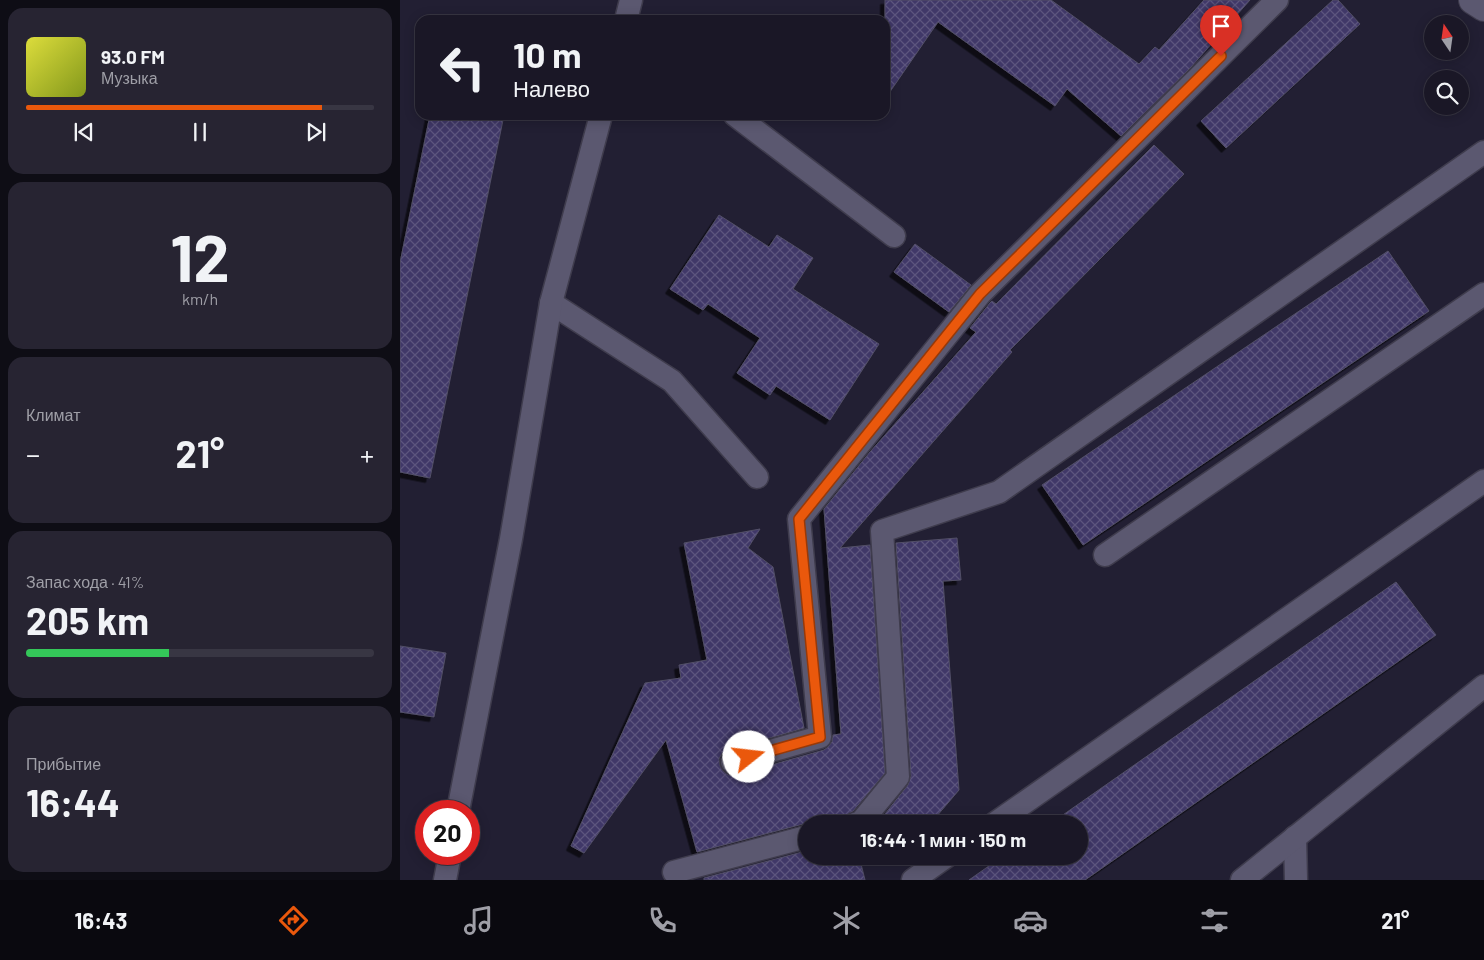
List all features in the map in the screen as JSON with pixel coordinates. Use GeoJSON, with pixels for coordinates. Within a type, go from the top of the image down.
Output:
{"type":"FeatureCollection","features":[{"type":"Feature","properties":{"kind":"street"},"geometry":{"type":"LineString","coordinates":[[1473,0],[1484,7]]}},
{"type":"Feature","properties":{"kind":"lane"},"geometry":{"type":"LineString","coordinates":[[627,15],[631,0]]}},
{"type":"Feature","properties":{"kind":"lane"},"geometry":{"type":"LineString","coordinates":[[732,762],[820,737],[799,519],[980,294],[1277,0]]}},
{"type":"Feature","properties":{"kind":"lane"},"geometry":{"type":"LineString","coordinates":[[460,800],[511,539],[551,303],[600,120]]}},
{"type":"Feature","properties":{"kind":"lane"},"geometry":{"type":"LineString","coordinates":[[741,120],[894,236]]}},
{"type":"Feature","properties":{"kind":"lane"},"geometry":{"type":"LineString","coordinates":[[867,815],[898,777],[882,531],[999,492],[1484,152]]}},
{"type":"Feature","properties":{"kind":"lane"},"geometry":{"type":"LineString","coordinates":[[1106,555],[1484,294]]}},
{"type":"Feature","properties":{"kind":"lane"},"geometry":{"type":"LineString","coordinates":[[551,303],[672,381],[756,477]]}},
{"type":"Feature","properties":{"kind":"lane"},"geometry":{"type":"LineString","coordinates":[[1007,815],[1484,481]]}},
{"type":"Feature","properties":{"kind":"lane"},"geometry":{"type":"LineString","coordinates":[[1242,880],[1484,686]]}},
{"type":"Feature","properties":{"kind":"lane"},"geometry":{"type":"LineString","coordinates":[[1295,837],[1296,880]]}},
{"type":"Feature","properties":{"kind":"lane"},"geometry":{"type":"LineString","coordinates":[[674,872],[798,839]]}},
{"type":"Feature","properties":{"kind":"lane"},"geometry":{"type":"LineString","coordinates":[[445,880],[448,865]]}},
{"type":"Feature","properties":{"kind":"lane"},"geometry":{"type":"LineString","coordinates":[[913,880],[934,865]]}},
{"type":"Feature","properties":{"kind":"building"},"geometry":{"type":"Polygon","coordinates":[[[885,0],[1051,0],[1139,64],[1155,47],[1159,50],[1204,0],[1250,0],[1191,67],[1121,136],[1067,89],[1055,106],[938,22],[890,92],[890,15],[885,15],[885,0]]]}},
{"type":"Feature","properties":{"kind":"building"},"geometry":{"type":"Polygon","coordinates":[[[1333,0],[1338,0],[1360,24],[1226,148],[1201,121],[1333,0]]]}},
{"type":"Feature","properties":{"kind":"building"},"geometry":{"type":"Polygon","coordinates":[[[429,120],[503,120],[430,478],[400,472],[400,263],[429,120]]]}},
{"type":"Feature","properties":{"kind":"building"},"geometry":{"type":"Polygon","coordinates":[[[1154,145],[1184,174],[1010,350],[1012,352],[840,548],[870,545],[885,773],[853,811],[847,815],[798,815],[798,825],[697,852],[666,740],[584,853],[571,846],[645,683],[681,678],[679,665],[707,660],[684,543],[760,529],[748,548],[773,567],[804,728],[722,753],[719,759],[723,771],[728,775],[736,775],[824,750],[832,742],[833,735],[841,734],[824,509],[870,452],[976,332],[970,328],[990,303],[992,301],[996,304],[1154,145]]]}},
{"type":"Feature","properties":{"kind":"building"},"geometry":{"type":"Polygon","coordinates":[[[719,215],[769,247],[777,235],[813,258],[793,289],[879,344],[830,420],[776,386],[770,395],[737,373],[760,338],[708,304],[703,310],[670,289],[719,215]]]}},
{"type":"Feature","properties":{"kind":"building"},"geometry":{"type":"Polygon","coordinates":[[[915,244],[971,285],[949,312],[894,272],[915,244]]]}},
{"type":"Feature","properties":{"kind":"building"},"geometry":{"type":"Polygon","coordinates":[[[1388,251],[1429,311],[1083,545],[1042,485],[1388,251]]]}},
{"type":"Feature","properties":{"kind":"building"},"geometry":{"type":"Polygon","coordinates":[[[957,538],[961,580],[943,581],[959,790],[938,815],[884,815],[908,785],[911,776],[896,543],[957,538]]]}},
{"type":"Feature","properties":{"kind":"building"},"geometry":{"type":"Polygon","coordinates":[[[1396,582],[1436,635],[1085,880],[969,880],[990,865],[1088,865],[1088,815],[1063,815],[1396,582]]]}},
{"type":"Feature","properties":{"kind":"building"},"geometry":{"type":"Polygon","coordinates":[[[400,646],[446,653],[434,717],[400,712],[400,646]]]}},
{"type":"Feature","properties":{"kind":"building"},"geometry":{"type":"Polygon","coordinates":[[[798,853],[798,865],[861,865],[865,880],[704,880],[704,878],[798,853]]]}},
{"type":"Feature","properties":{"kind":"route"},"geometry":{"type":"LineString","coordinates":[[749,757],[820,737],[799,519],[980,294],[1221,56]]}}]}
